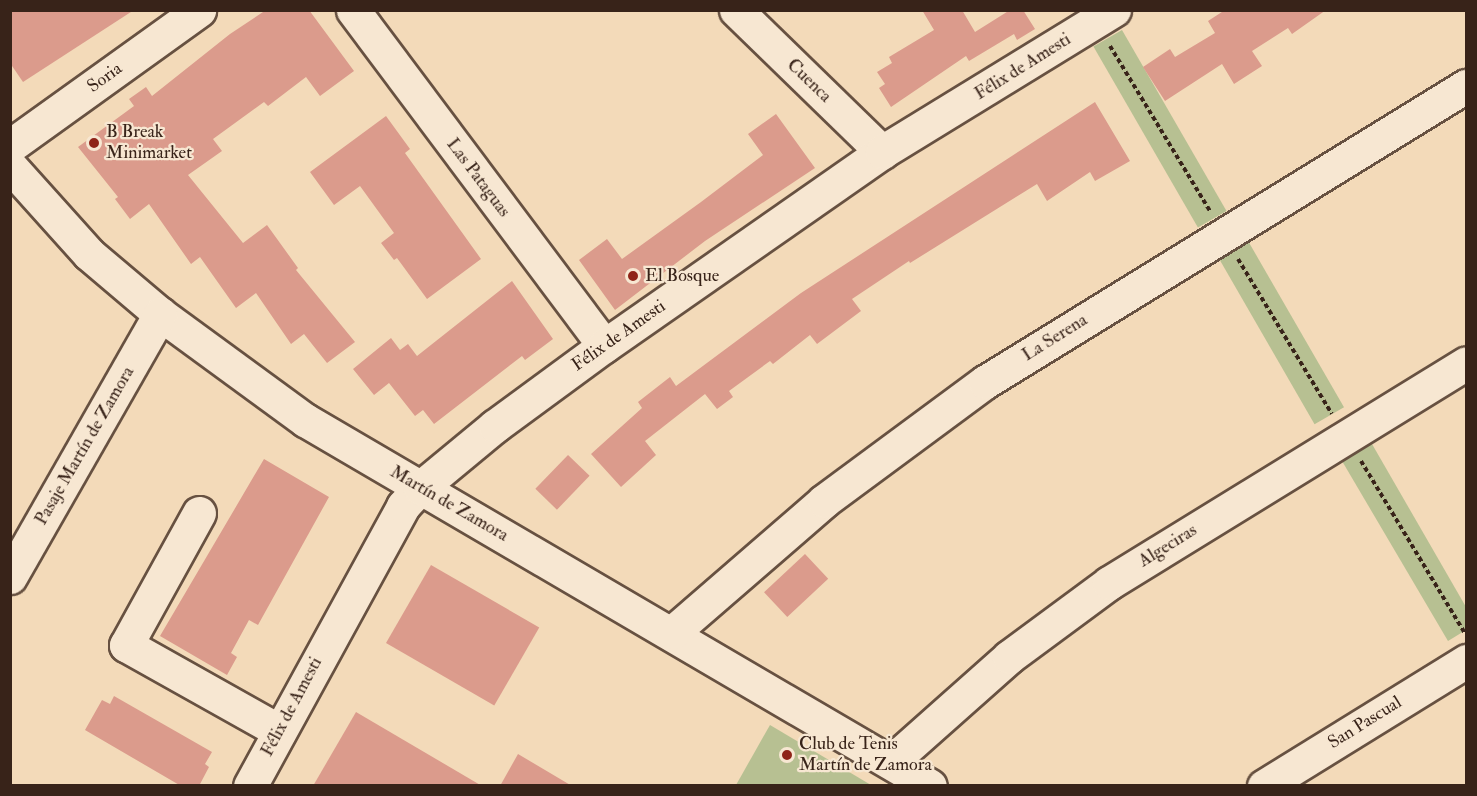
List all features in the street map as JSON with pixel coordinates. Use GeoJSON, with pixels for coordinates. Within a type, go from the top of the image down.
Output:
{"type":"FeatureCollection","features":[{"type":"Feature","properties":{"kind":"street","name":"Soria"},"geometry":{"type":"LineString","coordinates":[[10,146],[199,10]]}},
{"type":"Feature","properties":{"kind":"street","name":"Las Pataguas"},"geometry":{"type":"LineString","coordinates":[[353,10],[604,346]]}},
{"type":"Feature","properties":{"kind":"street","name":"Cuenca"},"geometry":{"type":"LineString","coordinates":[[736,10],[882,152]]}},
{"type":"Feature","properties":{"kind":"street","name":"Félix de Amesti"},"geometry":{"type":"LineString","coordinates":[[250,786],[403,506],[420,488],[495,426],[604,346],[882,152],[1105,16]]}},
{"type":"Feature","properties":{"kind":"street","name":"La Serena"},"geometry":{"type":"LineString","coordinates":[[673,632],[816,508],[929,421],[1224,234],[1467,86]]}},
{"type":"Feature","properties":{"kind":"street","name":"Martín de Zamora"},"geometry":{"type":"LineString","coordinates":[[10,166],[89,254],[160,315],[305,420],[673,632],[892,761],[930,786]]}},
{"type":"Feature","properties":{"kind":"street","name":"Pasaje Martín de Zamora"},"geometry":{"type":"LineString","coordinates":[[10,577],[160,315]]}},
{"type":"Feature","properties":{"kind":"street","name":"Algeciras"},"geometry":{"type":"LineString","coordinates":[[892,761],[977,684],[1058,619],[1161,549],[1467,363]]}},
{"type":"Feature","properties":{"kind":"street"},"geometry":{"type":"LineString","coordinates":[[199,513],[126,645],[279,731]]}},
{"type":"Feature","properties":{"kind":"street","name":"San Pascual"},"geometry":{"type":"LineString","coordinates":[[1264,786],[1467,661]]}},
{"type":"Feature","properties":{"kind":"path"},"geometry":{"type":"LineString","coordinates":[[1105,16],[1224,234],[1467,636]]}},
{"type":"Feature","properties":{"kind":"green space"},"geometry":{"type":"Polygon","coordinates":[[[1122,30],[1226,211],[1198,227],[1093,46],[1122,30]]]}},
{"type":"Feature","properties":{"kind":"green space"},"geometry":{"type":"Polygon","coordinates":[[[1240,227],[1344,407],[1315,424],[1211,244],[1240,227]]]}},
{"type":"Feature","properties":{"kind":"green space"},"geometry":{"type":"Polygon","coordinates":[[[1372,444],[1466,607],[1466,630],[1448,641],[1342,461],[1372,444]]]}},
{"type":"Feature","properties":{"kind":"green space","name":"Club de Tenis Martín de Zamora"},"geometry":{"type":"Polygon","coordinates":[[[770,725],[871,785],[736,785],[770,725]]]}},
{"type":"Feature","properties":{"kind":"building"},"geometry":{"type":"Polygon","coordinates":[[[10,10],[134,10],[23,82],[10,63],[10,10]]]}},
{"type":"Feature","properties":{"kind":"building"},"geometry":{"type":"Polygon","coordinates":[[[266,10],[309,10],[354,71],[320,96],[306,77],[268,106],[264,102],[213,139],[222,151],[188,175],[243,243],[267,225],[298,268],[296,270],[355,342],[327,363],[304,334],[291,344],[256,293],[236,308],[200,257],[191,264],[149,204],[130,219],[115,199],[118,197],[78,147],[134,106],[129,99],[146,87],[152,96],[230,34],[266,10]]]}},
{"type":"Feature","properties":{"kind":"building"},"geometry":{"type":"Polygon","coordinates":[[[922,10],[962,10],[975,32],[1010,10],[1023,10],[1035,29],[1017,40],[1014,34],[969,61],[966,56],[891,107],[879,88],[885,84],[877,72],[892,63],[889,57],[934,30],[922,10]]]}},
{"type":"Feature","properties":{"kind":"building"},"geometry":{"type":"Polygon","coordinates":[[[1225,10],[1326,10],[1292,34],[1288,28],[1252,51],[1262,66],[1234,84],[1222,64],[1165,101],[1143,67],[1170,49],[1175,57],[1215,33],[1208,21],[1225,10]]]}},
{"type":"Feature","properties":{"kind":"building"},"geometry":{"type":"Polygon","coordinates":[[[1095,102],[1130,161],[1095,181],[1090,172],[1047,201],[1037,184],[910,263],[909,261],[852,299],[861,311],[817,344],[810,335],[773,364],[770,361],[729,391],[733,397],[717,409],[705,394],[645,441],[656,455],[621,487],[591,454],[642,408],[638,402],[670,377],[676,386],[801,293],[1095,102]]]}},
{"type":"Feature","properties":{"kind":"building"},"geometry":{"type":"Polygon","coordinates":[[[776,114],[815,168],[705,241],[615,310],[579,260],[607,239],[622,259],[701,202],[763,155],[748,134],[776,114]]]}},
{"type":"Feature","properties":{"kind":"building"},"geometry":{"type":"Polygon","coordinates":[[[386,116],[410,149],[405,153],[481,259],[427,299],[397,258],[394,260],[381,243],[394,233],[360,186],[334,205],[310,172],[386,116]]]}},
{"type":"Feature","properties":{"kind":"building"},"geometry":{"type":"Polygon","coordinates":[[[512,281],[553,339],[525,360],[522,356],[434,424],[423,410],[415,416],[389,383],[374,395],[353,369],[391,338],[400,350],[408,344],[417,356],[512,281]]]}},
{"type":"Feature","properties":{"kind":"building"},"geometry":{"type":"Polygon","coordinates":[[[568,455],[590,476],[557,510],[535,489],[568,455]]]}},
{"type":"Feature","properties":{"kind":"building"},"geometry":{"type":"Polygon","coordinates":[[[264,459],[329,497],[258,625],[249,620],[231,653],[237,657],[227,675],[160,636],[264,459]]]}},
{"type":"Feature","properties":{"kind":"building"},"geometry":{"type":"Polygon","coordinates":[[[805,554],[828,579],[787,617],[764,592],[805,554]]]}},
{"type":"Feature","properties":{"kind":"building"},"geometry":{"type":"Polygon","coordinates":[[[431,565],[539,628],[494,705],[386,643],[431,565]]]}},
{"type":"Feature","properties":{"kind":"building"},"geometry":{"type":"Polygon","coordinates":[[[114,696],[212,752],[205,764],[209,767],[199,786],[181,786],[85,730],[102,700],[110,704],[114,696]]]}},
{"type":"Feature","properties":{"kind":"building"},"geometry":{"type":"Polygon","coordinates":[[[356,712],[482,786],[313,786],[356,712]]]}},
{"type":"Feature","properties":{"kind":"building"},"geometry":{"type":"Polygon","coordinates":[[[518,754],[572,786],[500,786],[518,754]]]}},
{"type":"Feature","properties":{"kind":"place","name":"B Break Minimarket"},"geometry":{"type":"Point","coordinates":[94,143]}},
{"type":"Feature","properties":{"kind":"place","name":"El Bosque"},"geometry":{"type":"Point","coordinates":[633,276]}},
{"type":"Feature","properties":{"kind":"place","name":"Club de Tenis Martín de Zamora"},"geometry":{"type":"Point","coordinates":[787,755]}}]}
